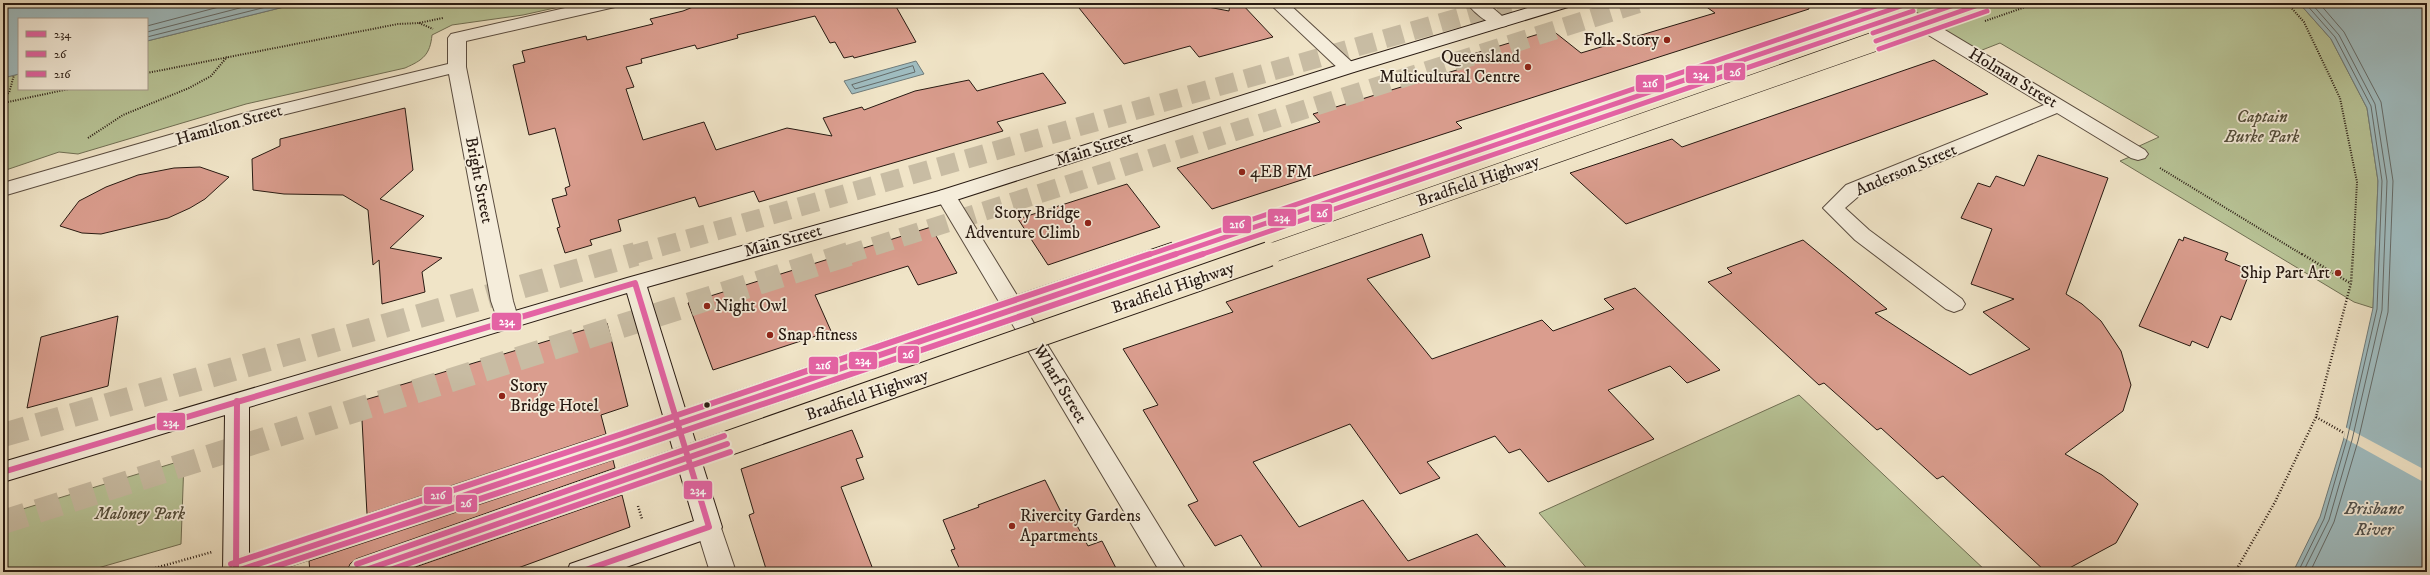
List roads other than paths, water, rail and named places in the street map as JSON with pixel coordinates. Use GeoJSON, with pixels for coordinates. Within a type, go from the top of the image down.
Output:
{"type":"FeatureCollection","features":[{"type":"Feature","properties":{"kind":"highway","name":"Bradfield Highway"},"geometry":{"type":"LineString","coordinates":[[235,572],[622,443],[1910,3]]}},
{"type":"Feature","properties":{"kind":"highway","name":"Bradfield Highway"},"geometry":{"type":"LineString","coordinates":[[360,572],[1984,3]]}},
{"type":"Feature","properties":{"kind":"street","name":"Bright Street"},"geometry":{"type":"LineString","coordinates":[[508,321],[502,301],[457,67],[457,38],[609,3]]}},
{"type":"Feature","properties":{"kind":"street"},"geometry":{"type":"LineString","coordinates":[[1278,3],[1348,68]]}},
{"type":"Feature","properties":{"kind":"street"},"geometry":{"type":"LineString","coordinates":[[1476,3],[1500,22]]}},
{"type":"Feature","properties":{"kind":"street","name":"Main Street"},"geometry":{"type":"LineString","coordinates":[[3,472],[635,282],[946,196],[1348,68],[1562,3]]}},
{"type":"Feature","properties":{"kind":"street","name":"Holman Street"},"geometry":{"type":"LineString","coordinates":[[1888,3],[2138,154]]}},
{"type":"Feature","properties":{"kind":"street","name":"Hamilton Street"},"geometry":{"type":"LineString","coordinates":[[3,190],[256,116],[457,67]]}},
{"type":"Feature","properties":{"kind":"street","name":"Anderson Street"},"geometry":{"type":"LineString","coordinates":[[1954,304],[1862,235],[1833,208],[1853,190],[2059,106]]}},
{"type":"Feature","properties":{"kind":"street","name":"Wharf Street"},"geometry":{"type":"LineString","coordinates":[[946,196],[1174,572]]}},
{"type":"Feature","properties":{"kind":"street"},"geometry":{"type":"LineString","coordinates":[[635,282],[723,572]]}},
{"type":"Feature","properties":{"kind":"street"},"geometry":{"type":"LineString","coordinates":[[235,572],[237,401]]}},
{"type":"Feature","properties":{"kind":"street"},"geometry":{"type":"LineString","coordinates":[[580,572],[709,527]]}},
{"type":"Feature","properties":{"kind":"water"},"geometry":{"type":"Polygon","coordinates":[[[3,3],[300,3],[148,41],[148,18],[18,18],[18,74],[3,78],[3,3]]]}},
{"type":"Feature","properties":{"kind":"water","name":"Brisbane River"},"geometry":{"type":"Polygon","coordinates":[[[2299,3],[2427,3],[2427,572],[2293,572],[2320,517],[2344,438],[2373,308],[2378,181],[2367,108],[2331,39],[2299,3]]]}},
{"type":"Feature","properties":{"kind":"water"},"geometry":{"type":"Polygon","coordinates":[[[916,61],[924,74],[852,94],[844,81],[916,61]]]}},
{"type":"Feature","properties":{"kind":"tunnel"},"geometry":{"type":"LineString","coordinates":[[632,255],[1510,3]]}},
{"type":"Feature","properties":{"kind":"tunnel"},"geometry":{"type":"LineString","coordinates":[[846,255],[1640,3]]}},
{"type":"Feature","properties":{"kind":"tunnel"},"geometry":{"type":"LineString","coordinates":[[3,435],[636,254]]}},
{"type":"Feature","properties":{"kind":"tunnel"},"geometry":{"type":"LineString","coordinates":[[3,522],[849,254]]}},
{"type":"Feature","properties":{"kind":"place","name":"Folk-Story"},"geometry":{"type":"Point","coordinates":[1667,40]}},
{"type":"Feature","properties":{"kind":"place","name":"Queensland Multicultural Centre"},"geometry":{"type":"Point","coordinates":[1528,67]}},
{"type":"Feature","properties":{"kind":"place","name":"4EB FM"},"geometry":{"type":"Point","coordinates":[1242,172]}},
{"type":"Feature","properties":{"kind":"place","name":"Story Bridge Adventure Climb"},"geometry":{"type":"Point","coordinates":[1088,223]}},
{"type":"Feature","properties":{"kind":"place","name":"Ship Part Art"},"geometry":{"type":"Point","coordinates":[2338,273]}},
{"type":"Feature","properties":{"kind":"place","name":"Night Owl"},"geometry":{"type":"Point","coordinates":[707,306]}},
{"type":"Feature","properties":{"kind":"place","name":"Snap fitness"},"geometry":{"type":"Point","coordinates":[770,335]}},
{"type":"Feature","properties":{"kind":"place","name":"Story Bridge Hotel"},"geometry":{"type":"Point","coordinates":[502,396]}},
{"type":"Feature","properties":{"kind":"place","name":"Rivercity Gardens Apartments"},"geometry":{"type":"Point","coordinates":[1012,526]}},
{"type":"Feature","properties":{"kind":"park label","name":"Captain Burke Park"},"geometry":{"type":"Point","coordinates":[2262,127]}},
{"type":"Feature","properties":{"kind":"park label","name":"Maloney Park"},"geometry":{"type":"Point","coordinates":[140,514]}}]}
